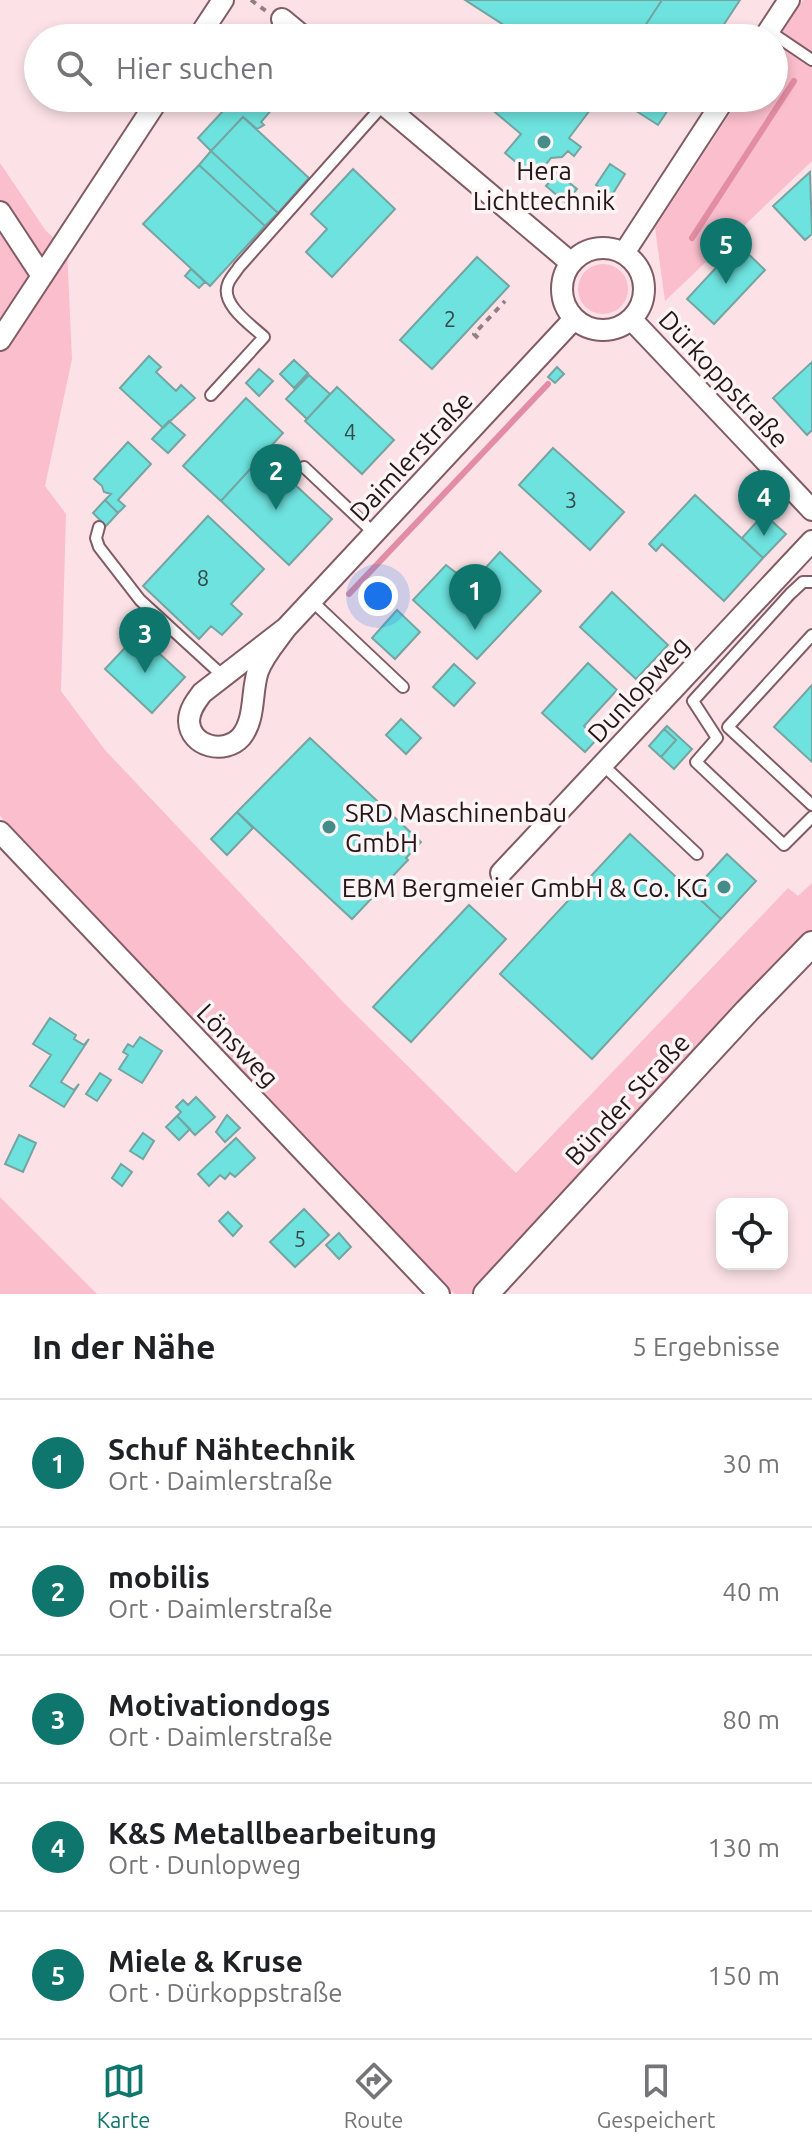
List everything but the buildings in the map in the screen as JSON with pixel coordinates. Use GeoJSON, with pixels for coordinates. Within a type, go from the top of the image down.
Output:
{"type":"FeatureCollection","features":[{"type":"Feature","properties":{"kind":"street"},"geometry":{"type":"LineString","coordinates":[[207,24],[223,0]]}},
{"type":"Feature","properties":{"kind":"street"},"geometry":{"type":"LineString","coordinates":[[773,24],[789,0]]}},
{"type":"Feature","properties":{"kind":"street"},"geometry":{"type":"LineString","coordinates":[[282,19],[288,24]]}},
{"type":"Feature","properties":{"kind":"street"},"geometry":{"type":"LineString","coordinates":[[0,340],[150,112]]}},
{"type":"Feature","properties":{"kind":"street"},"geometry":{"type":"LineString","coordinates":[[393,112],[570,262]]}},
{"type":"Feature","properties":{"kind":"street"},"geometry":{"type":"LineString","coordinates":[[624,253],[716,112]]}},
{"type":"Feature","properties":{"kind":"street"},"geometry":{"type":"LineString","coordinates":[[0,212],[42,276]]}},
{"type":"Feature","properties":{"kind":"street"},"geometry":{"type":"LineString","coordinates":[[601,247],[624,253],[634,261],[644,284],[644,297],[631,319],[609,330],[584,326],[566,309],[561,285],[570,262],[590,249],[601,247]]}},
{"type":"Feature","properties":{"kind":"street","name":"Daimlerstraße"},"geometry":{"type":"LineString","coordinates":[[286,628],[258,671],[249,724],[240,738],[226,747],[211,747],[200,742],[191,731],[189,719],[202,693],[286,628],[574,319]]}},
{"type":"Feature","properties":{"kind":"street","name":"Dürkoppstraße"},"geometry":{"type":"LineString","coordinates":[[631,319],[812,510]]}},
{"type":"Feature","properties":{"kind":"street","name":"Dunlopweg"},"geometry":{"type":"LineString","coordinates":[[501,873],[812,541]]}},
{"type":"Feature","properties":{"kind":"street","name":"Lönsweg"},"geometry":{"type":"LineString","coordinates":[[0,832],[439,1294]]}},
{"type":"Feature","properties":{"kind":"street","name":"Bünder Straße"},"geometry":{"type":"LineString","coordinates":[[486,1294],[812,944]]}},
{"type":"Feature","properties":{"kind":"lane"},"geometry":{"type":"LineString","coordinates":[[788,47],[812,60]]}},
{"type":"Feature","properties":{"kind":"lane"},"geometry":{"type":"LineString","coordinates":[[211,395],[264,337],[234,309],[227,298],[227,286],[239,267],[371,112]]}},
{"type":"Feature","properties":{"kind":"lane"},"geometry":{"type":"LineString","coordinates":[[304,467],[375,534]]}},
{"type":"Feature","properties":{"kind":"lane"},"geometry":{"type":"LineString","coordinates":[[99,527],[96,538],[99,547],[140,600],[223,676]]}},
{"type":"Feature","properties":{"kind":"lane"},"geometry":{"type":"LineString","coordinates":[[812,582],[803,582],[790,594],[693,701],[717,738],[696,762],[784,845],[812,817]]}},
{"type":"Feature","properties":{"kind":"lane"},"geometry":{"type":"LineString","coordinates":[[312,601],[403,687]]}},
{"type":"Feature","properties":{"kind":"lane"},"geometry":{"type":"LineString","coordinates":[[812,635],[728,727],[812,805]]}},
{"type":"Feature","properties":{"kind":"lane"},"geometry":{"type":"LineString","coordinates":[[603,765],[697,854]]}},
{"type":"Feature","properties":{"kind":"path"},"geometry":{"type":"LineString","coordinates":[[478,338],[474,334],[498,304],[505,301]]}},
{"type":"Feature","properties":{"kind":"shaded area"},"geometry":{"type":"Polygon","coordinates":[[[803,0],[812,0],[812,161],[665,301],[655,228],[731,112],[788,112],[788,24],[803,0]]]}},
{"type":"Feature","properties":{"kind":"shaded area"},"geometry":{"type":"Polygon","coordinates":[[[0,163],[46,231],[67,250],[72,359],[45,486],[66,514],[61,691],[105,750],[344,1003],[516,1173],[788,888],[798,896],[812,883],[812,933],[472,1294],[455,1294],[427,1267],[0,816],[0,163]]]}},
{"type":"Feature","properties":{"kind":"shaded area"},"geometry":{"type":"Polygon","coordinates":[[[593,265],[613,265],[627,279],[627,299],[613,313],[593,313],[579,299],[579,279],[593,265]]]}},
{"type":"Feature","properties":{"kind":"shaded area"},"geometry":{"type":"Polygon","coordinates":[[[0,1197],[97,1294],[0,1294],[0,1197]]]}},
{"type":"Feature","properties":{"kind":"waterway"},"geometry":{"type":"LineString","coordinates":[[788,90],[794,81]]}},
{"type":"Feature","properties":{"kind":"waterway"},"geometry":{"type":"LineString","coordinates":[[692,238],[774,112]]}},
{"type":"Feature","properties":{"kind":"waterway"},"geometry":{"type":"LineString","coordinates":[[349,594],[548,384]]}},
{"type":"Feature","properties":{"kind":"place","name":"Hera Lichttechnik"},"geometry":{"type":"Point","coordinates":[544,142]}},
{"type":"Feature","properties":{"kind":"place","name":"Miele & Kruse"},"geometry":{"type":"Point","coordinates":[726,284]}},
{"type":"Feature","properties":{"kind":"place","name":"mobilis"},"geometry":{"type":"Point","coordinates":[276,510]}},
{"type":"Feature","properties":{"kind":"place","name":"K&S Metallbearbeitung"},"geometry":{"type":"Point","coordinates":[764,536]}},
{"type":"Feature","properties":{"kind":"place","name":"Schuf Nähtechnik"},"geometry":{"type":"Point","coordinates":[475,630]}},
{"type":"Feature","properties":{"kind":"place","name":"Motivationdogs"},"geometry":{"type":"Point","coordinates":[145,673]}},
{"type":"Feature","properties":{"kind":"place","name":"SRD Maschinenbau GmbH"},"geometry":{"type":"Point","coordinates":[329,827]}},
{"type":"Feature","properties":{"kind":"place","name":"EBM Bergmeier GmbH & Co. KG"},"geometry":{"type":"Point","coordinates":[724,887]}}]}
